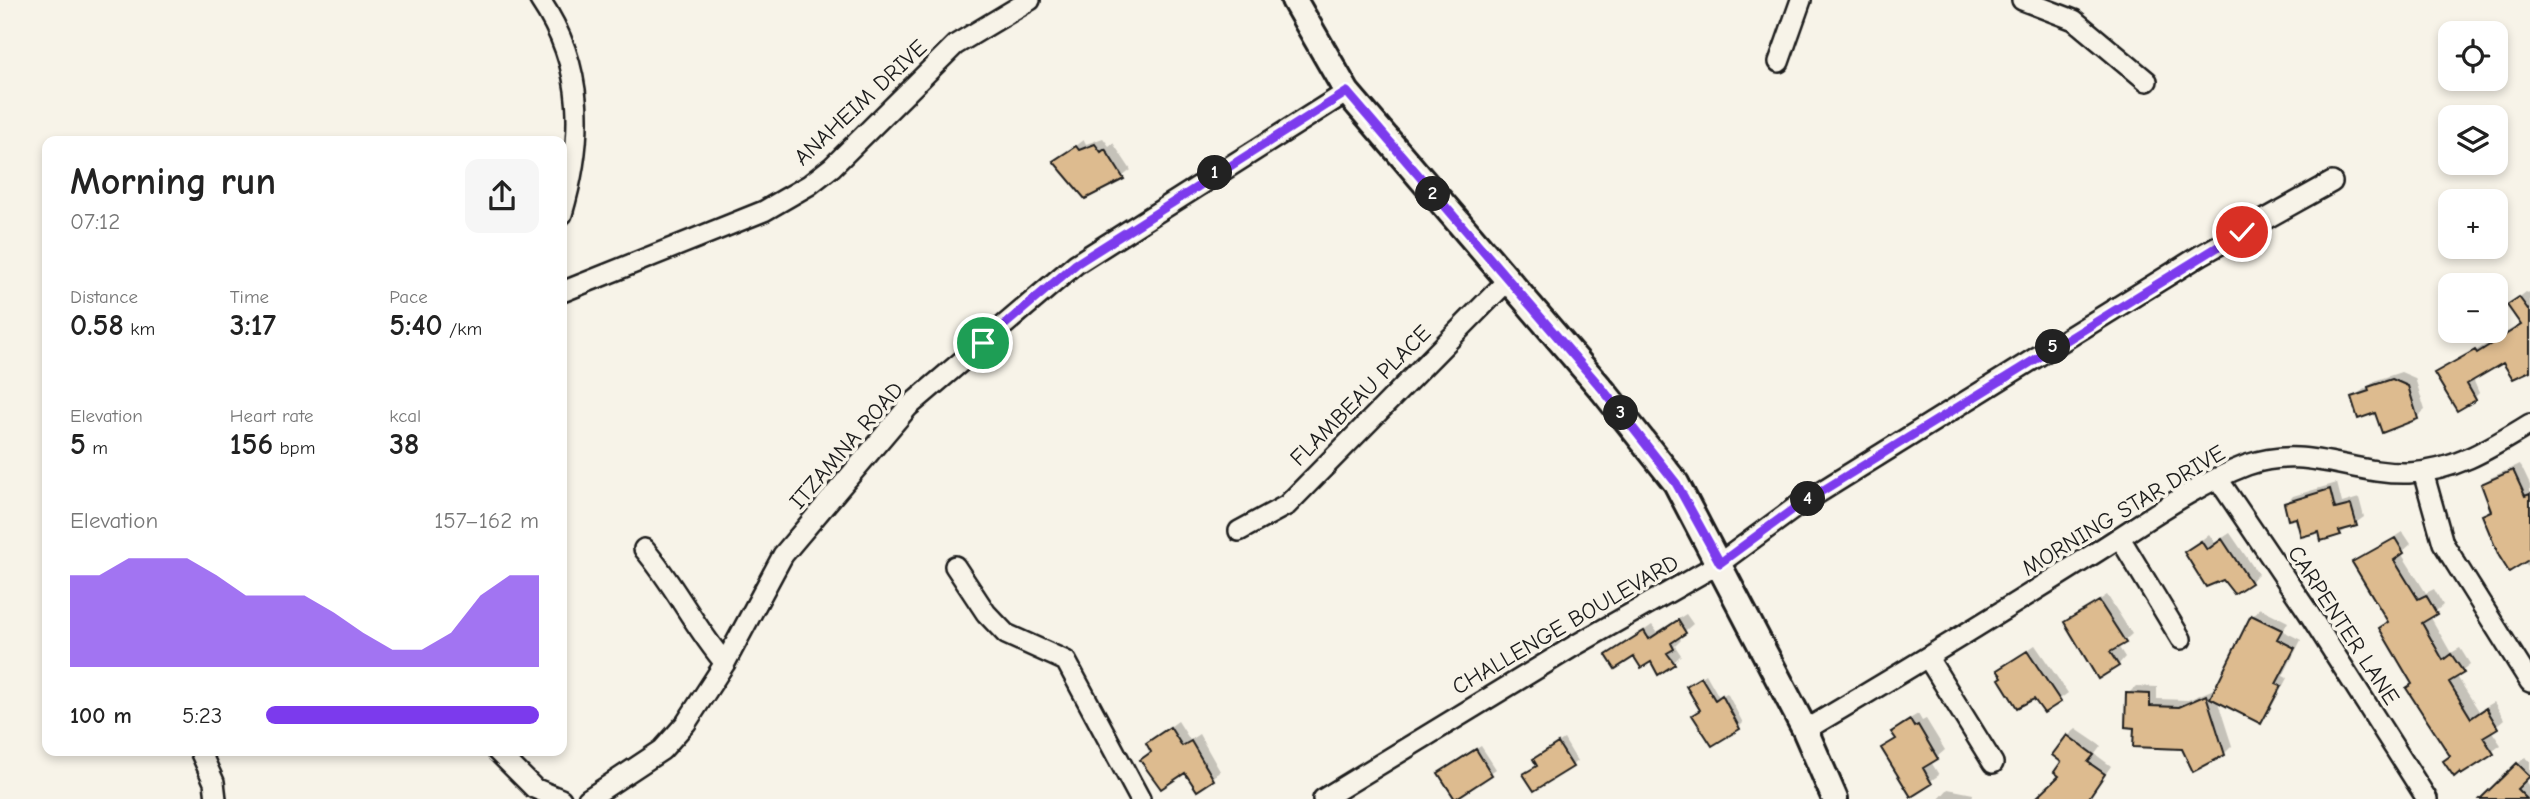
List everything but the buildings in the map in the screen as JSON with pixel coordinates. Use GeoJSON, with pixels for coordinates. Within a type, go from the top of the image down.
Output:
{"type":"FeatureCollection","features":[{"type":"Feature","properties":{"kind":"main road"},"geometry":{"type":"LineString","coordinates":[[1294,0],[1347,92],[1604,391],[1676,483],[1805,730],[1835,799]]}},
{"type":"Feature","properties":{"kind":"street"},"geometry":{"type":"LineString","coordinates":[[540,0],[556,29],[577,95],[578,149],[567,194]]}},
{"type":"Feature","properties":{"kind":"street","name":"ANAHEIM DRIVE"},"geometry":{"type":"LineString","coordinates":[[567,290],[764,211],[809,185],[832,167],[955,45],[1030,0]]}},
{"type":"Feature","properties":{"kind":"street"},"geometry":{"type":"LineString","coordinates":[[1779,62],[1801,0]]}},
{"type":"Feature","properties":{"kind":"street"},"geometry":{"type":"LineString","coordinates":[[2022,0],[2074,20],[2147,81]]}},
{"type":"Feature","properties":{"kind":"street","name":"ITZAMNA ROAD"},"geometry":{"type":"LineString","coordinates":[[588,799],[662,750],[686,723],[725,663],[783,555],[908,407],[1076,264],[1347,92]]}},
{"type":"Feature","properties":{"kind":"street","name":"CHALLENGE BOULEVARD"},"geometry":{"type":"LineString","coordinates":[[1323,799],[1563,652],[1720,563],[1796,507],[2201,255],[2332,182]]}},
{"type":"Feature","properties":{"kind":"street","name":"FLAMBEAU PLACE"},"geometry":{"type":"LineString","coordinates":[[1239,531],[1287,505],[1507,281]]}},
{"type":"Feature","properties":{"kind":"street","name":"MORNING STAR DRIVE"},"geometry":{"type":"LineString","coordinates":[[1805,730],[2217,479],[2248,465],[2284,456],[2326,459],[2384,471],[2423,472],[2474,457],[2530,424]]}},
{"type":"Feature","properties":{"kind":"street"},"geometry":{"type":"LineString","coordinates":[[2423,472],[2443,543],[2530,682]]}},
{"type":"Feature","properties":{"kind":"street","name":"CARPENTER LANE"},"geometry":{"type":"LineString","coordinates":[[2217,479],[2308,612],[2427,799]]}},
{"type":"Feature","properties":{"kind":"street"},"geometry":{"type":"LineString","coordinates":[[2120,538],[2182,639]]}},
{"type":"Feature","properties":{"kind":"street"},"geometry":{"type":"LineString","coordinates":[[644,549],[667,576],[701,634],[725,663]]}},
{"type":"Feature","properties":{"kind":"street"},"geometry":{"type":"LineString","coordinates":[[955,566],[986,614],[1006,634],[1066,661],[1140,799]]}},
{"type":"Feature","properties":{"kind":"street"},"geometry":{"type":"LineString","coordinates":[[1928,657],[1993,763]]}},
{"type":"Feature","properties":{"kind":"street"},"geometry":{"type":"LineString","coordinates":[[202,756],[214,782],[216,799]]}},
{"type":"Feature","properties":{"kind":"street"},"geometry":{"type":"LineString","coordinates":[[502,756],[534,788],[561,799]]}},
{"type":"Feature","properties":{"kind":"route"},"geometry":{"type":"LineString","coordinates":[[983,343],[1076,264],[1169,202],[1347,92],[1604,391],[1676,483],[1720,563],[1796,507],[2242,232]]}}]}
